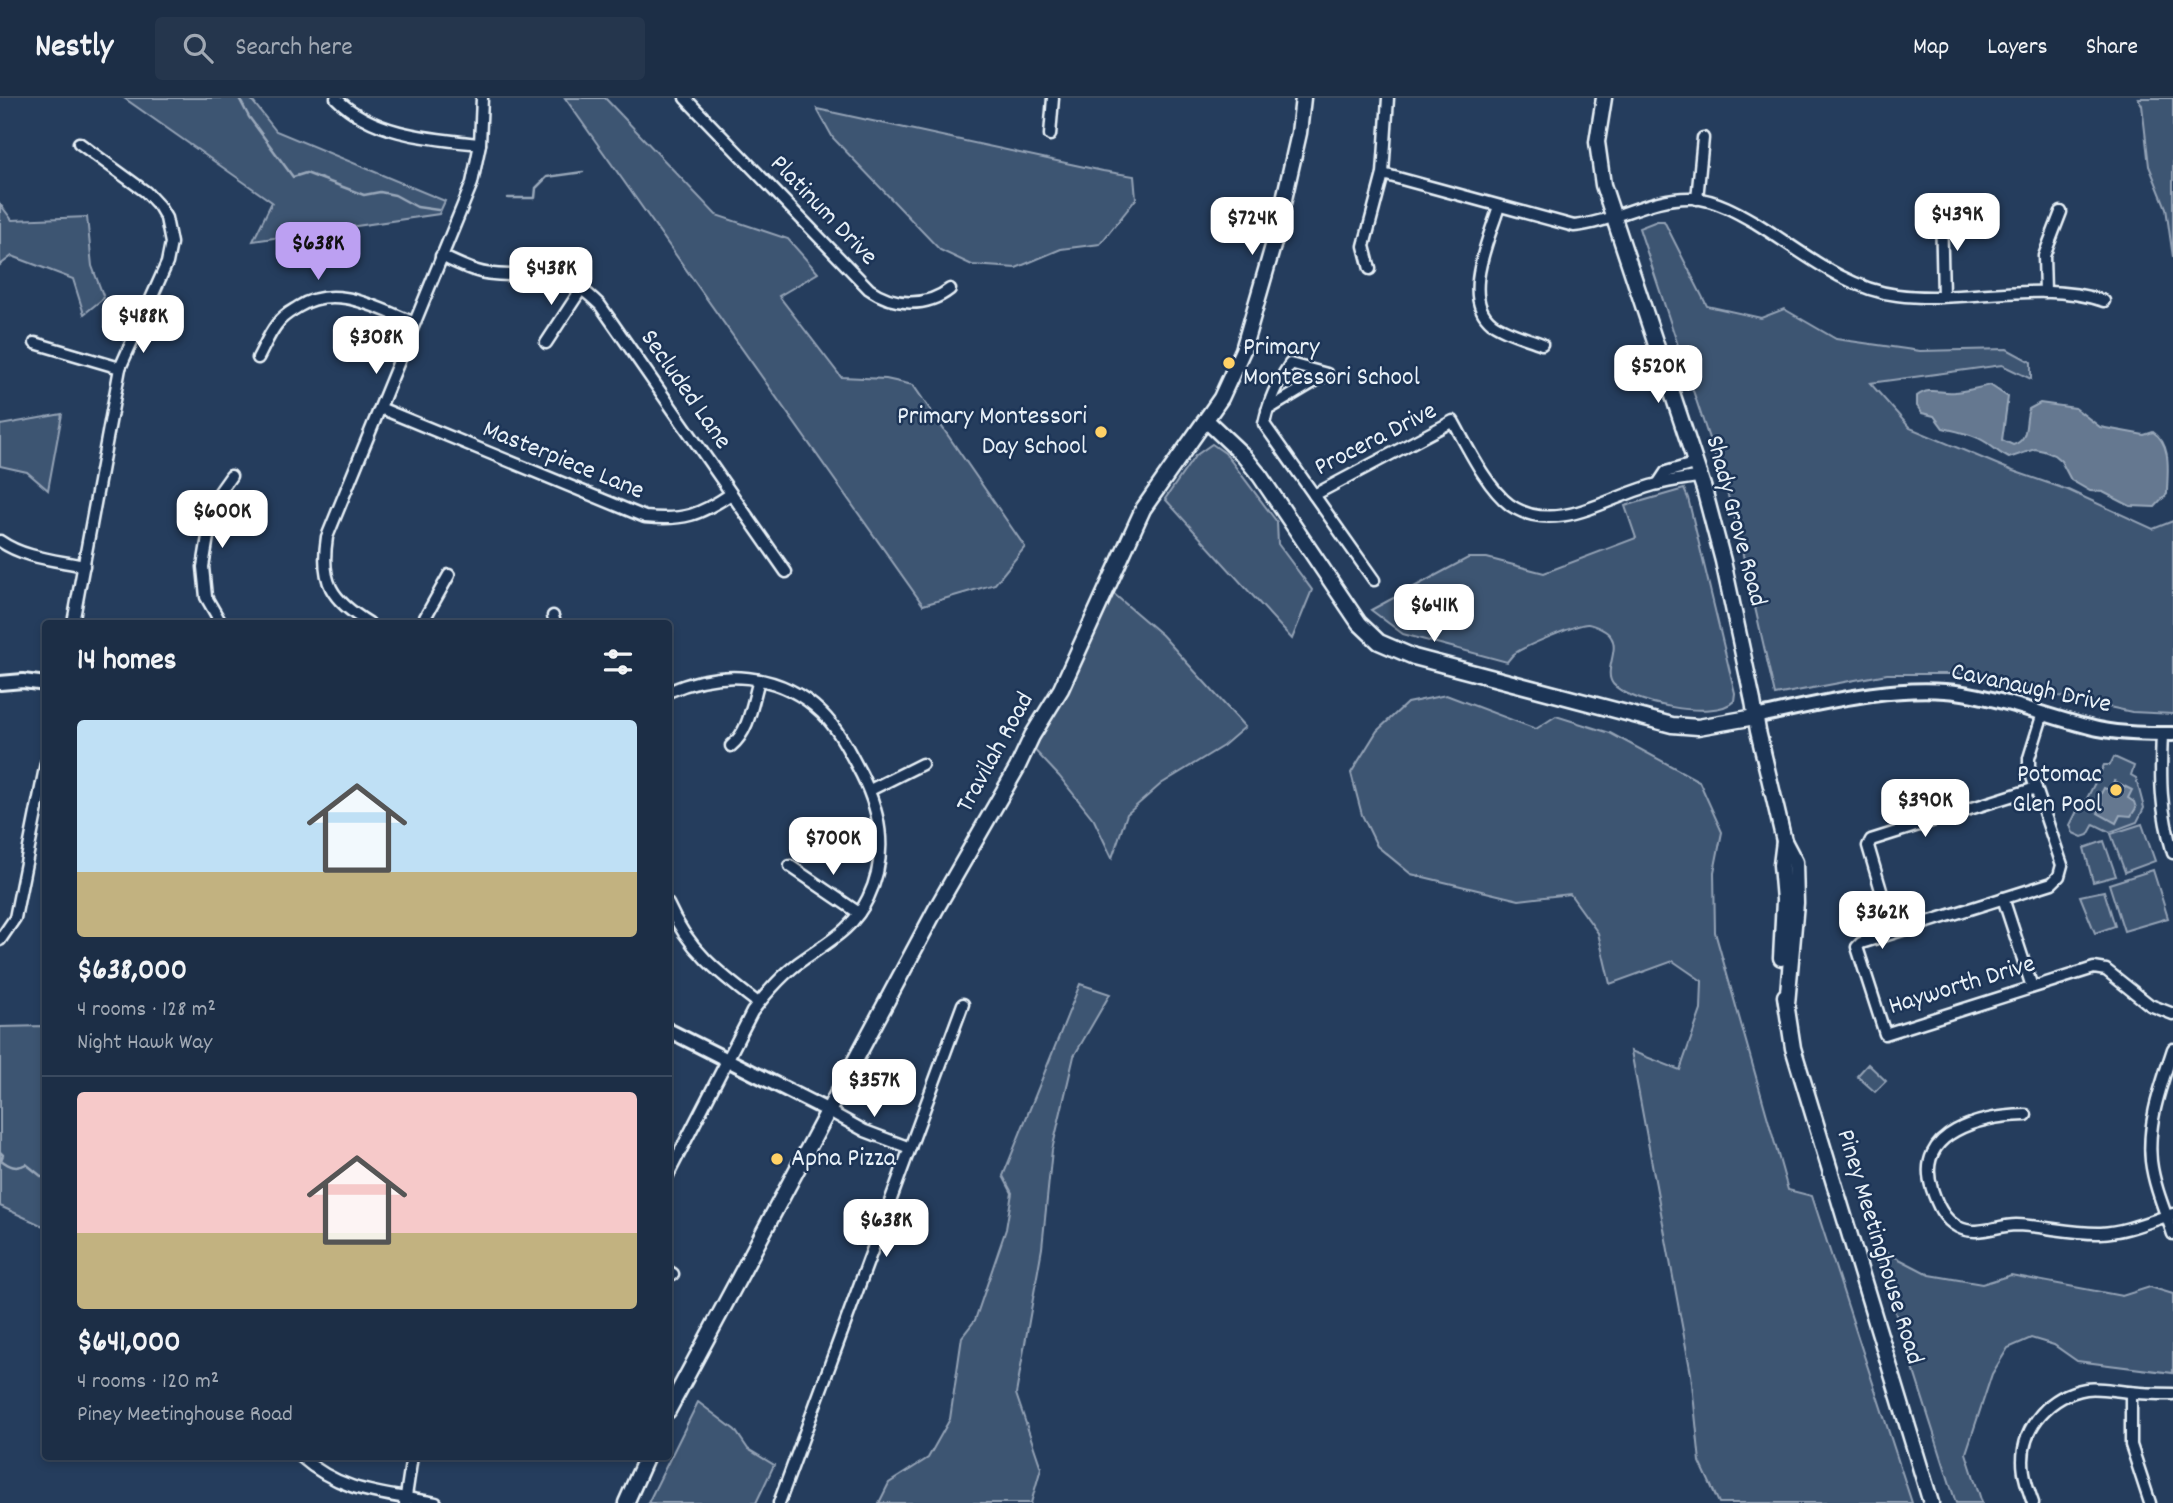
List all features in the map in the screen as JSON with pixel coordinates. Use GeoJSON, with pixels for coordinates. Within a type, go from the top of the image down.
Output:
{"type":"FeatureCollection","features":[{"type":"Feature","properties":{"kind":"main road","name":"Travilah Road"},"geometry":{"type":"LineString","coordinates":[[672,1404],[936,909],[1017,768],[1032,736],[1061,690],[1143,509],[1221,398],[1243,350],[1275,239],[1299,133],[1303,98]]}},
{"type":"Feature","properties":{"kind":"main road","name":"Shady Grove Road"},"geometry":{"type":"LineString","coordinates":[[1604,98],[1599,126],[1598,157],[1613,217],[1699,470],[1723,561],[1755,717]]}},
{"type":"Feature","properties":{"kind":"main road"},"geometry":{"type":"LineString","coordinates":[[1206,420],[1261,476],[1350,611],[1379,642],[1413,657],[1672,725],[1698,727],[1755,717]]}},
{"type":"Feature","properties":{"kind":"main road","name":"Piney Meetinghouse Road"},"geometry":{"type":"LineString","coordinates":[[1755,717],[1784,841],[1795,862],[1796,903],[1787,1004],[1793,1048],[1931,1503]]}},
{"type":"Feature","properties":{"kind":"main road"},"geometry":{"type":"LineString","coordinates":[[626,1503],[645,1460]]}},
{"type":"Feature","properties":{"kind":"street"},"geometry":{"type":"LineString","coordinates":[[336,98],[375,124],[406,133],[480,144]]}},
{"type":"Feature","properties":{"kind":"street"},"geometry":{"type":"LineString","coordinates":[[364,620],[338,601],[326,579],[323,560],[327,537],[472,183],[480,144],[482,98]]}},
{"type":"Feature","properties":{"kind":"street","name":"Platinum Drive"},"geometry":{"type":"LineString","coordinates":[[685,98],[869,289],[879,296],[904,303],[930,300],[950,289]]}},
{"type":"Feature","properties":{"kind":"street"},"geometry":{"type":"LineString","coordinates":[[1050,135],[1053,98]]}},
{"type":"Feature","properties":{"kind":"street"},"geometry":{"type":"LineString","coordinates":[[1370,269],[1364,246],[1383,174],[1388,98]]}},
{"type":"Feature","properties":{"kind":"street"},"geometry":{"type":"LineString","coordinates":[[1697,199],[1703,138]]}},
{"type":"Feature","properties":{"kind":"street"},"geometry":{"type":"LineString","coordinates":[[74,620],[120,368],[167,262],[171,243],[170,231],[159,206],[146,192],[79,143]]}},
{"type":"Feature","properties":{"kind":"street"},"geometry":{"type":"LineString","coordinates":[[1383,174],[1574,226],[1613,217],[1661,201],[1711,201],[1741,214],[1865,287],[1897,295],[2045,292],[2077,294],[2104,302]]}},
{"type":"Feature","properties":{"kind":"street"},"geometry":{"type":"LineString","coordinates":[[1499,206],[1478,278],[1476,291],[1479,303],[1493,323],[1542,344]]}},
{"type":"Feature","properties":{"kind":"street"},"geometry":{"type":"LineString","coordinates":[[1941,211],[1943,296]]}},
{"type":"Feature","properties":{"kind":"street"},"geometry":{"type":"LineString","coordinates":[[2045,292],[2044,256],[2061,212]]}},
{"type":"Feature","properties":{"kind":"street","name":"Secluded Lane"},"geometry":{"type":"LineString","coordinates":[[441,257],[493,274],[549,274],[582,288],[600,305],[786,572]]}},
{"type":"Feature","properties":{"kind":"street"},"geometry":{"type":"LineString","coordinates":[[546,343],[582,288]]}},
{"type":"Feature","properties":{"kind":"street"},"geometry":{"type":"LineString","coordinates":[[258,358],[284,316],[319,298],[348,297],[413,323]]}},
{"type":"Feature","properties":{"kind":"street"},"geometry":{"type":"LineString","coordinates":[[35,343],[120,368]]}},
{"type":"Feature","properties":{"kind":"street"},"geometry":{"type":"LineString","coordinates":[[1267,410],[1327,374],[1290,365],[1272,392],[1267,410],[1264,424],[1374,580]]}},
{"type":"Feature","properties":{"kind":"street","name":"Masterpiece Lane"},"geometry":{"type":"LineString","coordinates":[[380,408],[645,517],[669,520],[692,516],[712,508],[731,494]]}},
{"type":"Feature","properties":{"kind":"street","name":"Procera Drive"},"geometry":{"type":"LineString","coordinates":[[1314,495],[1453,421],[1478,466],[1503,498],[1509,504],[1527,512],[1561,517],[1658,484],[1666,472],[1699,470]]}},
{"type":"Feature","properties":{"kind":"street"},"geometry":{"type":"LineString","coordinates":[[219,620],[206,597],[203,566],[214,500],[232,476]]}},
{"type":"Feature","properties":{"kind":"street"},"geometry":{"type":"LineString","coordinates":[[0,541],[12,549],[32,555],[84,566]]}},
{"type":"Feature","properties":{"kind":"street"},"geometry":{"type":"LineString","coordinates":[[424,620],[449,575]]}},
{"type":"Feature","properties":{"kind":"street"},"geometry":{"type":"LineString","coordinates":[[672,691],[731,676],[759,680],[798,694],[822,713],[845,742],[870,790],[877,813],[881,850],[875,879],[859,913],[839,936],[784,975],[758,1003],[672,1167]]}},
{"type":"Feature","properties":{"kind":"street"},"geometry":{"type":"LineString","coordinates":[[731,746],[746,728],[759,680]]}},
{"type":"Feature","properties":{"kind":"street"},"geometry":{"type":"LineString","coordinates":[[0,683],[23,681],[42,683]]}},
{"type":"Feature","properties":{"kind":"street","name":"Cavanaugh Drive"},"geometry":{"type":"LineString","coordinates":[[1755,717],[1908,691],[1959,692],[2097,728],[2130,734],[2167,734]]}},
{"type":"Feature","properties":{"kind":"street","name":"Hayworth Drive"},"geometry":{"type":"LineString","coordinates":[[2043,713],[2029,758],[2029,768],[2062,865],[2059,876],[2052,883],[1861,943],[1857,947],[1885,1034],[2094,968],[2111,973],[2150,1005],[2173,1014]]}},
{"type":"Feature","properties":{"kind":"street"},"geometry":{"type":"LineString","coordinates":[[2167,734],[2161,808],[2173,853]]}},
{"type":"Feature","properties":{"kind":"street"},"geometry":{"type":"LineString","coordinates":[[870,790],[922,764]]}},
{"type":"Feature","properties":{"kind":"street"},"geometry":{"type":"LineString","coordinates":[[0,940],[15,918],[42,784]]}},
{"type":"Feature","properties":{"kind":"street"},"geometry":{"type":"LineString","coordinates":[[1893,931],[1868,846],[1871,840],[2036,788]]}},
{"type":"Feature","properties":{"kind":"street"},"geometry":{"type":"LineString","coordinates":[[790,866],[859,913]]}},
{"type":"Feature","properties":{"kind":"street"},"geometry":{"type":"LineString","coordinates":[[2003,898],[2032,987]]}},
{"type":"Feature","properties":{"kind":"street"},"geometry":{"type":"LineString","coordinates":[[672,923],[705,961],[758,1003]]}},
{"type":"Feature","properties":{"kind":"street"},"geometry":{"type":"LineString","coordinates":[[779,1503],[963,1004]]}},
{"type":"Feature","properties":{"kind":"street"},"geometry":{"type":"LineString","coordinates":[[672,1032],[865,1131],[910,1148]]}},
{"type":"Feature","properties":{"kind":"street"},"geometry":{"type":"LineString","coordinates":[[2173,1049],[2154,1109],[2151,1132],[2151,1162],[2170,1215],[2173,1234]]}},
{"type":"Feature","properties":{"kind":"street"},"geometry":{"type":"LineString","coordinates":[[2026,1115],[2002,1116],[1951,1131],[1938,1143],[1929,1162],[1928,1178],[1937,1205],[1945,1217],[1960,1228],[1980,1231],[2014,1225],[2101,1233],[2170,1215]]}},
{"type":"Feature","properties":{"kind":"street"},"geometry":{"type":"LineString","coordinates":[[2033,1503],[2025,1478],[2025,1444],[2038,1417],[2051,1404],[2067,1394],[2088,1389],[2173,1394]]}},
{"type":"Feature","properties":{"kind":"street"},"geometry":{"type":"LineString","coordinates":[[2131,1393],[2131,1444],[2150,1503]]}},
{"type":"Feature","properties":{"kind":"street"},"geometry":{"type":"LineString","coordinates":[[306,1460],[335,1480],[371,1494],[436,1503]]}},
{"type":"Feature","properties":{"kind":"street"},"geometry":{"type":"LineString","coordinates":[[405,1500],[411,1460]]}},
{"type":"Feature","properties":{"kind":"shaded area"},"geometry":{"type":"Polygon","coordinates":[[[124,98],[250,98],[276,131],[445,201],[439,214],[253,241],[272,202],[124,98]]]}},
{"type":"Feature","properties":{"kind":"shaded area"},"geometry":{"type":"Polygon","coordinates":[[[565,98],[605,98],[716,215],[788,239],[818,273],[779,296],[841,377],[886,379],[913,385],[1025,547],[995,584],[923,605],[565,98]]]}},
{"type":"Feature","properties":{"kind":"shaded area"},"geometry":{"type":"Polygon","coordinates":[[[2138,98],[2173,98],[2173,257],[2166,208],[2149,166],[2142,105],[2138,98]]]}},
{"type":"Feature","properties":{"kind":"shaded area"},"geometry":{"type":"Polygon","coordinates":[[[817,109],[1134,176],[1136,199],[1100,244],[1061,249],[1016,268],[972,265],[940,250],[833,138],[817,109]]]}},
{"type":"Feature","properties":{"kind":"shaded area"},"geometry":{"type":"Polygon","coordinates":[[[0,204],[12,220],[87,217],[92,266],[104,298],[84,314],[73,279],[12,256],[0,265],[0,204]]]}},
{"type":"Feature","properties":{"kind":"shaded area"},"geometry":{"type":"Polygon","coordinates":[[[1664,221],[1707,306],[1761,318],[1784,309],[1836,339],[1920,351],[2007,349],[2031,362],[2031,379],[2002,365],[1870,383],[1910,428],[2013,471],[2068,490],[2153,529],[2173,521],[2173,714],[2132,712],[1957,674],[1887,674],[1775,695],[1733,511],[1639,228],[1664,221]]]}},
{"type":"Feature","properties":{"kind":"shaded area"},"geometry":{"type":"Polygon","coordinates":[[[1990,385],[2008,397],[2002,440],[2013,445],[2024,435],[2029,409],[2040,403],[2075,408],[2100,427],[2144,435],[2153,432],[2164,444],[2166,452],[2167,494],[2155,507],[2130,506],[2103,492],[2090,491],[2071,480],[2061,461],[2054,455],[2035,449],[2009,458],[1980,439],[1943,428],[1934,416],[1922,413],[1917,406],[1917,396],[1926,391],[1955,392],[1990,385]]]}},
{"type":"Feature","properties":{"kind":"shaded area"},"geometry":{"type":"Polygon","coordinates":[[[62,414],[48,490],[27,472],[0,466],[0,425],[62,414]]]}},
{"type":"Feature","properties":{"kind":"shaded area"},"geometry":{"type":"Polygon","coordinates":[[[1212,444],[1225,453],[1277,522],[1278,544],[1312,590],[1292,639],[1165,499],[1195,456],[1212,444]]]}},
{"type":"Feature","properties":{"kind":"shaded area"},"geometry":{"type":"Polygon","coordinates":[[[1684,489],[1735,693],[1734,701],[1724,707],[1672,707],[1622,691],[1610,679],[1614,648],[1611,637],[1588,624],[1538,642],[1514,654],[1507,662],[1403,634],[1371,610],[1468,558],[1487,558],[1544,573],[1636,538],[1625,506],[1684,489]]]}},
{"type":"Feature","properties":{"kind":"shaded area"},"geometry":{"type":"Polygon","coordinates":[[[1107,588],[1162,635],[1245,727],[1223,746],[1161,784],[1127,814],[1112,858],[1094,820],[1028,743],[1107,588]]]}},
{"type":"Feature","properties":{"kind":"shaded area"},"geometry":{"type":"Polygon","coordinates":[[[1446,695],[1536,729],[1556,716],[1610,733],[1699,781],[1722,832],[1714,872],[1715,932],[1788,1190],[1812,1196],[1912,1503],[1719,1503],[1700,1462],[1691,1374],[1631,1051],[1680,1070],[1701,1010],[1702,981],[1673,961],[1610,984],[1598,933],[1570,894],[1519,900],[1411,874],[1377,846],[1362,815],[1351,773],[1377,731],[1407,703],[1446,695]]]}},
{"type":"Feature","properties":{"kind":"shaded area","name":"Potomac Glen Pool"},"geometry":{"type":"Polygon","coordinates":[[[2114,757],[2134,766],[2131,775],[2136,778],[2144,808],[2137,822],[2110,832],[2094,824],[2088,835],[2082,837],[2073,833],[2070,825],[2077,811],[2080,812],[2104,765],[2110,765],[2114,757]]]}},
{"type":"Feature","properties":{"kind":"shaded area"},"geometry":{"type":"Polygon","coordinates":[[[2114,781],[2132,790],[2128,798],[2134,802],[2136,808],[2131,816],[2120,815],[2116,823],[2098,813],[2102,804],[2097,801],[2104,788],[2109,790],[2114,781]]]}},
{"type":"Feature","properties":{"kind":"shaded area"},"geometry":{"type":"Polygon","coordinates":[[[2142,824],[2155,861],[2125,872],[2111,834],[2142,824]]]}},
{"type":"Feature","properties":{"kind":"shaded area"},"geometry":{"type":"Polygon","coordinates":[[[2104,841],[2116,876],[2093,882],[2084,848],[2104,841]]]}},
{"type":"Feature","properties":{"kind":"shaded area"},"geometry":{"type":"Polygon","coordinates":[[[2153,870],[2168,918],[2124,931],[2109,884],[2153,870]]]}},
{"type":"Feature","properties":{"kind":"shaded area"},"geometry":{"type":"Polygon","coordinates":[[[2104,891],[2115,926],[2095,933],[2080,896],[2104,891]]]}},
{"type":"Feature","properties":{"kind":"shaded area"},"geometry":{"type":"Polygon","coordinates":[[[1080,984],[1110,994],[1074,1056],[1052,1150],[1042,1248],[1016,1394],[1041,1468],[1031,1503],[879,1503],[889,1483],[928,1458],[950,1419],[962,1337],[975,1320],[1006,1229],[1012,1193],[1003,1176],[1080,984]]]}},
{"type":"Feature","properties":{"kind":"shaded area"},"geometry":{"type":"Polygon","coordinates":[[[42,1026],[42,1226],[0,1206],[0,1027],[42,1026]]]}},
{"type":"Feature","properties":{"kind":"shaded area"},"geometry":{"type":"Polygon","coordinates":[[[1868,1064],[1886,1081],[1875,1092],[1857,1076],[1868,1064]]]}},
{"type":"Feature","properties":{"kind":"shaded area"},"geometry":{"type":"Polygon","coordinates":[[[1874,1246],[1930,1275],[1982,1284],[2011,1275],[2122,1296],[2150,1287],[2173,1294],[2173,1373],[2077,1361],[2054,1345],[2031,1338],[2008,1348],[1992,1374],[1966,1453],[1982,1503],[1956,1503],[1874,1246]]]}},
{"type":"Feature","properties":{"kind":"shaded area"},"geometry":{"type":"Polygon","coordinates":[[[698,1402],[735,1430],[748,1449],[774,1465],[756,1503],[648,1503],[669,1460],[672,1460],[672,1455],[698,1402]]]}},
{"type":"Feature","properties":{"kind":"waterway"},"geometry":{"type":"LineString","coordinates":[[239,98],[249,117],[293,177],[306,173],[364,195],[380,192],[395,195],[417,207],[438,210]]}},
{"type":"Feature","properties":{"kind":"waterway"},"geometry":{"type":"LineString","coordinates":[[508,198],[535,198],[536,188],[547,177],[583,172]]}},
{"type":"Feature","properties":{"kind":"waterway"},"geometry":{"type":"LineString","coordinates":[[0,1152],[3,1155],[1,1160],[7,1164],[13,1167],[26,1164],[42,1177]]}},
{"type":"Feature","properties":{"kind":"place","name":"Primary Montessori School"},"geometry":{"type":"Point","coordinates":[1229,363]}},
{"type":"Feature","properties":{"kind":"place","name":"Primary Montessori Day School"},"geometry":{"type":"Point","coordinates":[1101,432]}},
{"type":"Feature","properties":{"kind":"place","name":"Potomac Glen Pool"},"geometry":{"type":"Point","coordinates":[2116,790]}},
{"type":"Feature","properties":{"kind":"place","name":"Apna Pizza"},"geometry":{"type":"Point","coordinates":[777,1159]}}]}
